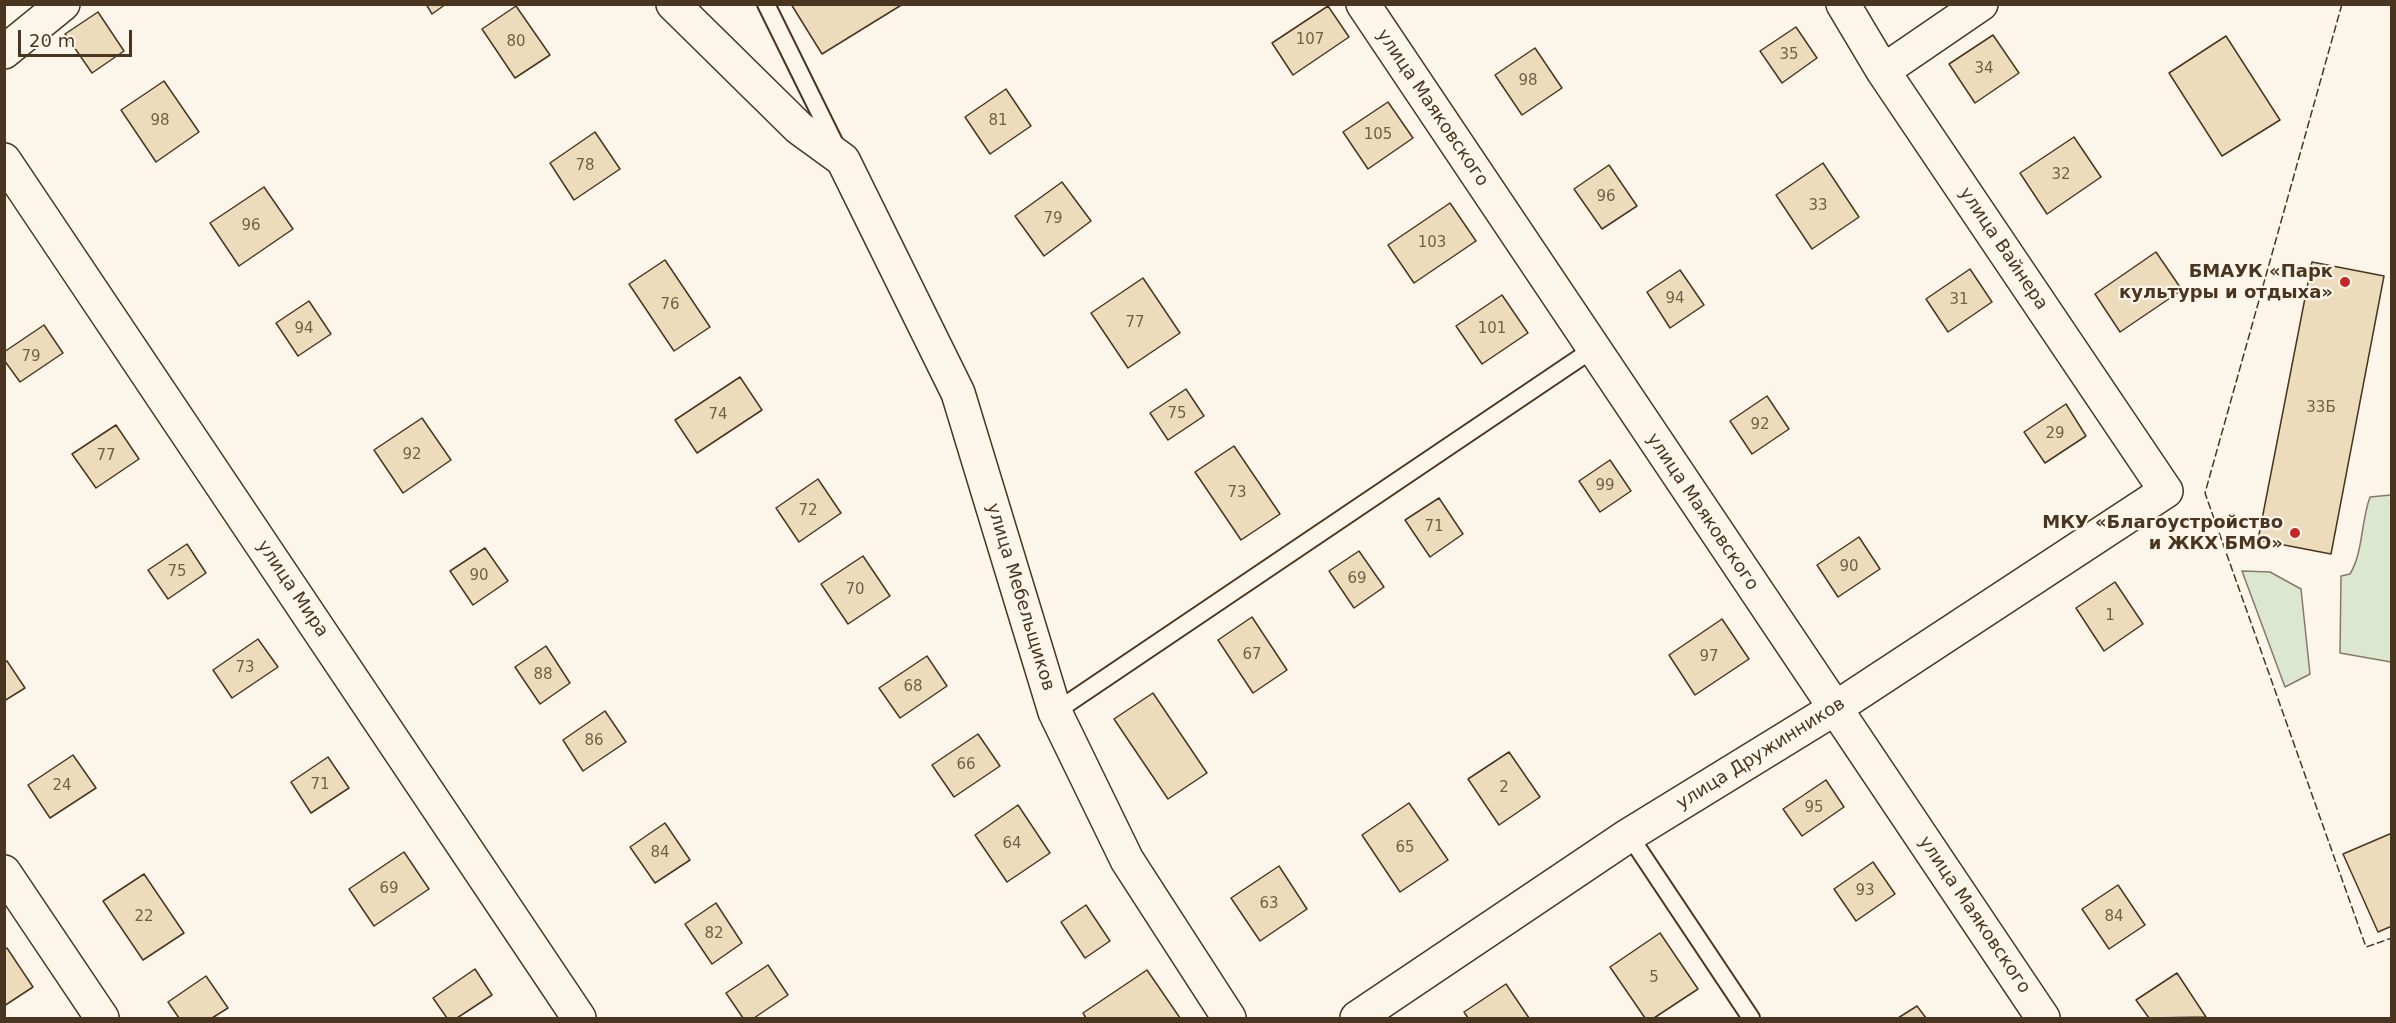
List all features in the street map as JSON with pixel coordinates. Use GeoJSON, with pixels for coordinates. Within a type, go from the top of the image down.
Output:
{"type":"FeatureCollection","features":[{"type":"Feature","properties":{"kind":"street"},"geometry":{"type":"LineString","coordinates":[[4,52],[63,4]]}},
{"type":"Feature","properties":{"kind":"street"},"geometry":{"type":"LineString","coordinates":[[673,4],[799,128],[843,160]]}},
{"type":"Feature","properties":{"kind":"street","name":"улица Маяковского"},"geometry":{"type":"LineString","coordinates":[[1363,4],[2043,1018]]}},
{"type":"Feature","properties":{"kind":"street","name":"улица Вайнера"},"geometry":{"type":"LineString","coordinates":[[1843,4],[1883,72],[2166,491]]}},
{"type":"Feature","properties":{"kind":"street"},"geometry":{"type":"LineString","coordinates":[[1883,72],[1981,4]]}},
{"type":"Feature","properties":{"kind":"street","name":"улица Мира"},"geometry":{"type":"LineString","coordinates":[[4,160],[579,1018]]}},
{"type":"Feature","properties":{"kind":"street","name":"улица Мебельщиков"},"geometry":{"type":"LineString","coordinates":[[843,160],[958,393],[1055,712],[1127,860],[1229,1018]]}},
{"type":"Feature","properties":{"kind":"street","name":"улица Дружинников"},"geometry":{"type":"LineString","coordinates":[[1357,1018],[1629,835],[1834,709],[2166,491]]}},
{"type":"Feature","properties":{"kind":"street"},"geometry":{"type":"LineString","coordinates":[[4,872],[102,1018]]}},
{"type":"Feature","properties":{"kind":"lane"},"geometry":{"type":"LineString","coordinates":[[766,4],[843,160]]}},
{"type":"Feature","properties":{"kind":"lane"},"geometry":{"type":"LineString","coordinates":[[1055,712],[1593,349]]}},
{"type":"Feature","properties":{"kind":"lane"},"geometry":{"type":"LineString","coordinates":[[1629,835],[1751,1018]]}},
{"type":"Feature","properties":{"kind":"green space"},"geometry":{"type":"Polygon","coordinates":[[[2392,495],[2391,662],[2340,653],[2341,576],[2350,574],[2354,566],[2370,497],[2392,495]]]}},
{"type":"Feature","properties":{"kind":"green space"},"geometry":{"type":"Polygon","coordinates":[[[2242,571],[2270,572],[2301,589],[2310,674],[2285,687],[2242,571]]]}},
{"type":"Feature","properties":{"kind":"building"},"geometry":{"type":"Polygon","coordinates":[[[426,4],[446,4],[432,14],[426,4]]]}},
{"type":"Feature","properties":{"kind":"building"},"geometry":{"type":"Polygon","coordinates":[[[791,4],[903,4],[822,54],[791,4]]]}},
{"type":"Feature","properties":{"kind":"building"},"geometry":{"type":"Polygon","coordinates":[[[516,6],[550,55],[515,78],[482,29],[516,6]]]}},
{"type":"Feature","properties":{"kind":"building"},"geometry":{"type":"Polygon","coordinates":[[[1328,6],[1349,37],[1293,75],[1272,43],[1328,6]]]}},
{"type":"Feature","properties":{"kind":"building"},"geometry":{"type":"Polygon","coordinates":[[[98,12],[124,51],[92,73],[65,34],[98,12]]]}},
{"type":"Feature","properties":{"kind":"building"},"geometry":{"type":"Polygon","coordinates":[[[1796,27],[1817,58],[1782,83],[1760,51],[1796,27]]]}},
{"type":"Feature","properties":{"kind":"building"},"geometry":{"type":"Polygon","coordinates":[[[1993,35],[2019,73],[1975,103],[1949,64],[1993,35]]]}},
{"type":"Feature","properties":{"kind":"building"},"geometry":{"type":"Polygon","coordinates":[[[2226,36],[2280,120],[2222,156],[2169,73],[2226,36]]]}},
{"type":"Feature","properties":{"kind":"building"},"geometry":{"type":"Polygon","coordinates":[[[1535,48],[1562,88],[1522,115],[1495,75],[1535,48]]]}},
{"type":"Feature","properties":{"kind":"building"},"geometry":{"type":"Polygon","coordinates":[[[164,81],[199,132],[156,162],[121,110],[164,81]]]}},
{"type":"Feature","properties":{"kind":"building"},"geometry":{"type":"Polygon","coordinates":[[[1006,89],[1031,126],[990,154],[965,117],[1006,89]]]}},
{"type":"Feature","properties":{"kind":"building"},"geometry":{"type":"Polygon","coordinates":[[[1388,102],[1413,138],[1368,169],[1343,132],[1388,102]]]}},
{"type":"Feature","properties":{"kind":"building"},"geometry":{"type":"Polygon","coordinates":[[[595,132],[620,169],[574,200],[550,163],[595,132]]]}},
{"type":"Feature","properties":{"kind":"building"},"geometry":{"type":"Polygon","coordinates":[[[2074,137],[2101,177],[2047,214],[2020,173],[2074,137]]]}},
{"type":"Feature","properties":{"kind":"building"},"geometry":{"type":"Polygon","coordinates":[[[1823,163],[1859,217],[1812,249],[1776,195],[1823,163]]]}},
{"type":"Feature","properties":{"kind":"building"},"geometry":{"type":"Polygon","coordinates":[[[1609,165],[1637,206],[1602,229],[1574,189],[1609,165]]]}},
{"type":"Feature","properties":{"kind":"building"},"geometry":{"type":"Polygon","coordinates":[[[1062,182],[1091,221],[1044,256],[1015,216],[1062,182]]]}},
{"type":"Feature","properties":{"kind":"building"},"geometry":{"type":"Polygon","coordinates":[[[264,187],[293,229],[239,266],[210,223],[264,187]]]}},
{"type":"Feature","properties":{"kind":"building"},"geometry":{"type":"Polygon","coordinates":[[[1450,203],[1476,241],[1414,283],[1388,245],[1450,203]]]}},
{"type":"Feature","properties":{"kind":"building"},"geometry":{"type":"Polygon","coordinates":[[[2156,252],[2182,290],[2120,332],[2095,294],[2156,252]]]}},
{"type":"Feature","properties":{"kind":"building"},"geometry":{"type":"Polygon","coordinates":[[[665,260],[710,327],[674,351],[629,284],[665,260]]]}},
{"type":"Feature","properties":{"kind":"building"},"geometry":{"type":"Polygon","coordinates":[[[2312,262],[2384,276],[2331,554],[2258,540],[2312,262]]]}},
{"type":"Feature","properties":{"kind":"building"},"geometry":{"type":"Polygon","coordinates":[[[1970,269],[1992,302],[1948,332],[1926,299],[1970,269]]]}},
{"type":"Feature","properties":{"kind":"building"},"geometry":{"type":"Polygon","coordinates":[[[1680,270],[1704,305],[1670,328],[1647,292],[1680,270]]]}},
{"type":"Feature","properties":{"kind":"building"},"geometry":{"type":"Polygon","coordinates":[[[1143,278],[1180,333],[1128,368],[1091,313],[1143,278]]]}},
{"type":"Feature","properties":{"kind":"building"},"geometry":{"type":"Polygon","coordinates":[[[1502,295],[1528,333],[1482,364],[1456,326],[1502,295]]]}},
{"type":"Feature","properties":{"kind":"building"},"geometry":{"type":"Polygon","coordinates":[[[309,301],[331,334],[298,356],[276,323],[309,301]]]}},
{"type":"Feature","properties":{"kind":"building"},"geometry":{"type":"Polygon","coordinates":[[[44,325],[63,353],[20,382],[4,360],[4,352],[44,325]]]}},
{"type":"Feature","properties":{"kind":"building"},"geometry":{"type":"Polygon","coordinates":[[[740,377],[762,410],[697,453],[675,420],[740,377]]]}},
{"type":"Feature","properties":{"kind":"building"},"geometry":{"type":"Polygon","coordinates":[[[1186,389],[1204,416],[1168,440],[1150,413],[1186,389]]]}},
{"type":"Feature","properties":{"kind":"building"},"geometry":{"type":"Polygon","coordinates":[[[1767,396],[1789,429],[1752,454],[1730,421],[1767,396]]]}},
{"type":"Feature","properties":{"kind":"building"},"geometry":{"type":"Polygon","coordinates":[[[2066,404],[2086,436],[2045,463],[2024,432],[2066,404]]]}},
{"type":"Feature","properties":{"kind":"building"},"geometry":{"type":"Polygon","coordinates":[[[422,418],[451,460],[403,493],[374,450],[422,418]]]}},
{"type":"Feature","properties":{"kind":"building"},"geometry":{"type":"Polygon","coordinates":[[[116,425],[139,459],[96,488],[72,454],[116,425]]]}},
{"type":"Feature","properties":{"kind":"building"},"geometry":{"type":"Polygon","coordinates":[[[1234,446],[1280,514],[1241,540],[1195,472],[1234,446]]]}},
{"type":"Feature","properties":{"kind":"building"},"geometry":{"type":"Polygon","coordinates":[[[1610,460],[1631,491],[1600,512],[1579,481],[1610,460]]]}},
{"type":"Feature","properties":{"kind":"building"},"geometry":{"type":"Polygon","coordinates":[[[818,479],[841,513],[799,542],[776,508],[818,479]]]}},
{"type":"Feature","properties":{"kind":"building"},"geometry":{"type":"Polygon","coordinates":[[[1439,498],[1463,534],[1430,557],[1405,520],[1439,498]]]}},
{"type":"Feature","properties":{"kind":"building"},"geometry":{"type":"Polygon","coordinates":[[[1859,537],[1880,569],[1838,597],[1817,565],[1859,537]]]}},
{"type":"Feature","properties":{"kind":"building"},"geometry":{"type":"Polygon","coordinates":[[[187,544],[206,573],[168,599],[148,570],[187,544]]]}},
{"type":"Feature","properties":{"kind":"building"},"geometry":{"type":"Polygon","coordinates":[[[485,548],[508,581],[473,605],[450,571],[485,548]]]}},
{"type":"Feature","properties":{"kind":"building"},"geometry":{"type":"Polygon","coordinates":[[[1359,551],[1384,587],[1354,608],[1329,571],[1359,551]]]}},
{"type":"Feature","properties":{"kind":"building"},"geometry":{"type":"Polygon","coordinates":[[[863,556],[890,596],[848,624],[821,584],[863,556]]]}},
{"type":"Feature","properties":{"kind":"building"},"geometry":{"type":"Polygon","coordinates":[[[2115,582],[2143,624],[2104,651],[2076,608],[2115,582]]]}},
{"type":"Feature","properties":{"kind":"building"},"geometry":{"type":"Polygon","coordinates":[[[1252,617],[1287,670],[1253,693],[1218,640],[1252,617]]]}},
{"type":"Feature","properties":{"kind":"building"},"geometry":{"type":"Polygon","coordinates":[[[1722,619],[1749,659],[1695,695],[1669,655],[1722,619]]]}},
{"type":"Feature","properties":{"kind":"building"},"geometry":{"type":"Polygon","coordinates":[[[258,639],[278,667],[232,698],[213,670],[258,639]]]}},
{"type":"Feature","properties":{"kind":"building"},"geometry":{"type":"Polygon","coordinates":[[[546,646],[570,683],[540,704],[515,667],[546,646]]]}},
{"type":"Feature","properties":{"kind":"building"},"geometry":{"type":"Polygon","coordinates":[[[927,656],[947,686],[900,718],[879,688],[927,656]]]}},
{"type":"Feature","properties":{"kind":"building"},"geometry":{"type":"Polygon","coordinates":[[[7,661],[25,688],[4,701],[4,662],[7,661]]]}},
{"type":"Feature","properties":{"kind":"building"},"geometry":{"type":"Polygon","coordinates":[[[1153,693],[1207,773],[1168,799],[1114,719],[1153,693]]]}},
{"type":"Feature","properties":{"kind":"building"},"geometry":{"type":"Polygon","coordinates":[[[605,711],[626,742],[583,771],[563,740],[605,711]]]}},
{"type":"Feature","properties":{"kind":"building"},"geometry":{"type":"Polygon","coordinates":[[[978,734],[1000,766],[954,797],[932,765],[978,734]]]}},
{"type":"Feature","properties":{"kind":"building"},"geometry":{"type":"Polygon","coordinates":[[[1509,752],[1540,797],[1499,825],[1468,779],[1509,752]]]}},
{"type":"Feature","properties":{"kind":"building"},"geometry":{"type":"Polygon","coordinates":[[[73,755],[96,788],[50,818],[28,785],[73,755]]]}},
{"type":"Feature","properties":{"kind":"building"},"geometry":{"type":"Polygon","coordinates":[[[328,757],[349,788],[311,813],[291,782],[328,757]]]}},
{"type":"Feature","properties":{"kind":"building"},"geometry":{"type":"Polygon","coordinates":[[[1826,780],[1844,807],[1802,836],[1783,809],[1826,780]]]}},
{"type":"Feature","properties":{"kind":"building"},"geometry":{"type":"Polygon","coordinates":[[[1409,803],[1448,860],[1400,892],[1362,835],[1409,803]]]}},
{"type":"Feature","properties":{"kind":"building"},"geometry":{"type":"Polygon","coordinates":[[[1018,805],[1050,853],[1007,882],[975,835],[1018,805]]]}},
{"type":"Feature","properties":{"kind":"building"},"geometry":{"type":"Polygon","coordinates":[[[665,823],[690,860],[655,883],[630,847],[665,823]]]}},
{"type":"Feature","properties":{"kind":"building"},"geometry":{"type":"Polygon","coordinates":[[[2392,833],[2392,926],[2378,932],[2343,854],[2392,833]]]}},
{"type":"Feature","properties":{"kind":"building"},"geometry":{"type":"Polygon","coordinates":[[[404,852],[429,889],[374,926],[349,889],[404,852]]]}},
{"type":"Feature","properties":{"kind":"building"},"geometry":{"type":"Polygon","coordinates":[[[1873,862],[1895,894],[1856,921],[1834,889],[1873,862]]]}},
{"type":"Feature","properties":{"kind":"building"},"geometry":{"type":"Polygon","coordinates":[[[1279,866],[1307,909],[1260,941],[1231,898],[1279,866]]]}},
{"type":"Feature","properties":{"kind":"building"},"geometry":{"type":"Polygon","coordinates":[[[144,874],[184,933],[143,960],[103,901],[144,874]]]}},
{"type":"Feature","properties":{"kind":"building"},"geometry":{"type":"Polygon","coordinates":[[[2118,885],[2145,925],[2109,949],[2082,909],[2118,885]]]}},
{"type":"Feature","properties":{"kind":"building"},"geometry":{"type":"Polygon","coordinates":[[[716,903],[742,943],[712,964],[685,924],[716,903]]]}},
{"type":"Feature","properties":{"kind":"building"},"geometry":{"type":"Polygon","coordinates":[[[1086,905],[1110,941],[1085,958],[1061,922],[1086,905]]]}},
{"type":"Feature","properties":{"kind":"building"},"geometry":{"type":"Polygon","coordinates":[[[1660,933],[1698,989],[1654,1018],[1645,1018],[1610,967],[1660,933]]]}},
{"type":"Feature","properties":{"kind":"building"},"geometry":{"type":"Polygon","coordinates":[[[7,948],[33,987],[4,1006],[4,950],[7,948]]]}},
{"type":"Feature","properties":{"kind":"building"},"geometry":{"type":"Polygon","coordinates":[[[768,965],[788,995],[754,1018],[743,1018],[726,993],[768,965]]]}},
{"type":"Feature","properties":{"kind":"building"},"geometry":{"type":"Polygon","coordinates":[[[475,969],[492,995],[457,1018],[447,1018],[433,998],[475,969]]]}},
{"type":"Feature","properties":{"kind":"building"},"geometry":{"type":"Polygon","coordinates":[[[1147,970],[1180,1018],[1086,1018],[1083,1013],[1147,970]]]}},
{"type":"Feature","properties":{"kind":"building"},"geometry":{"type":"Polygon","coordinates":[[[2177,973],[2206,1017],[2149,1018],[2136,1000],[2177,973]]]}},
{"type":"Feature","properties":{"kind":"building"},"geometry":{"type":"Polygon","coordinates":[[[206,976],[228,1008],[212,1018],[179,1018],[168,1002],[206,976]]]}},
{"type":"Feature","properties":{"kind":"building"},"geometry":{"type":"Polygon","coordinates":[[[1506,984],[1529,1018],[1468,1018],[1464,1012],[1506,984]]]}},
{"type":"Feature","properties":{"kind":"building"},"geometry":{"type":"Polygon","coordinates":[[[1917,1006],[1926,1018],[1898,1018],[1917,1006]]]}},
{"type":"Feature","properties":{"kind":"fence"},"geometry":{"type":"LineString","coordinates":[[2342,4],[2205,493],[2366,947],[2392,938]]}},
{"type":"Feature","properties":{"kind":"place","name":"БМАУК «Парк культуры и отдыха»"},"geometry":{"type":"Point","coordinates":[2345,282]}},
{"type":"Feature","properties":{"kind":"place","name":"МКУ «Благоустройство и ЖКХ БМО»"},"geometry":{"type":"Point","coordinates":[2295,533]}}]}
